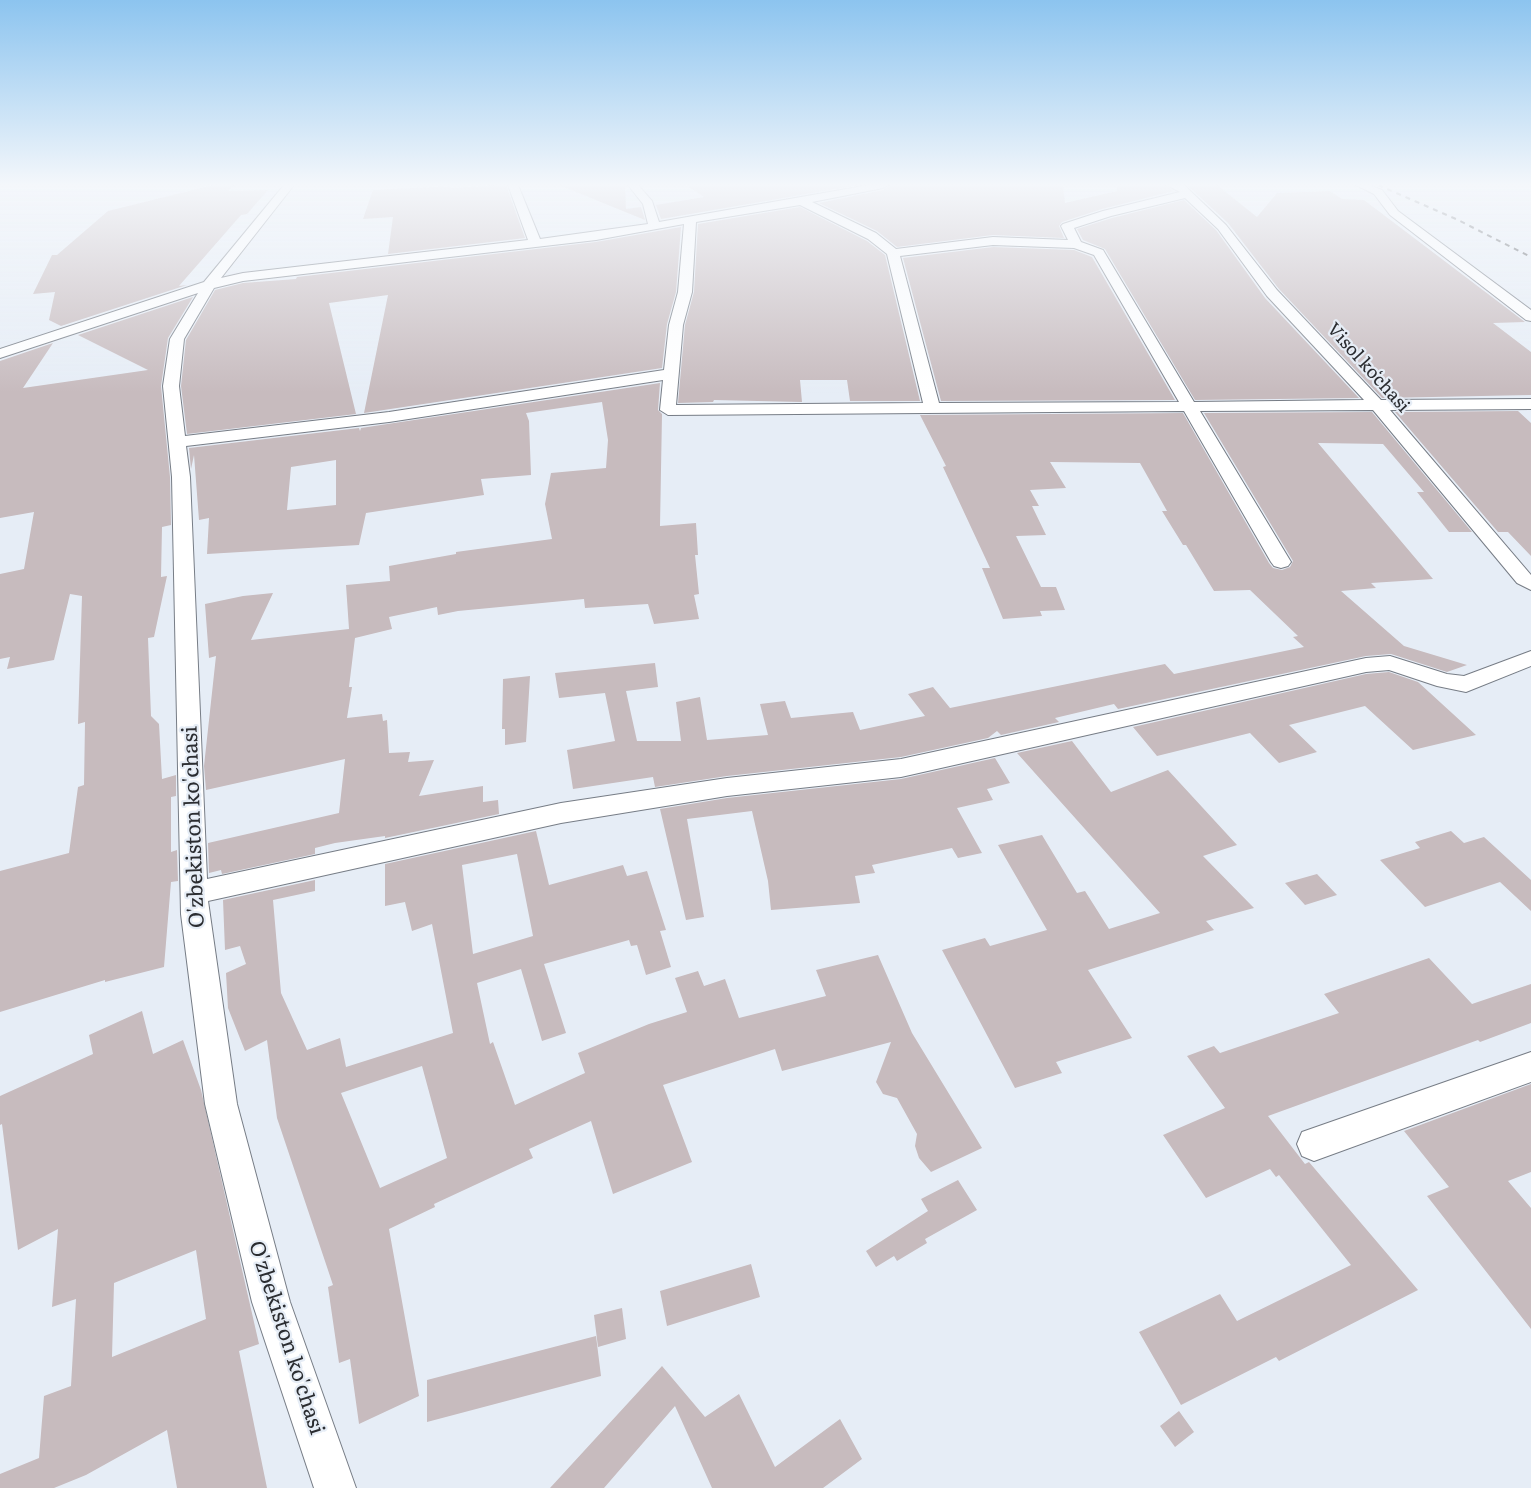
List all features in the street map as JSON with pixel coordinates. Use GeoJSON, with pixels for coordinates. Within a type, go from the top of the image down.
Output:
{"type":"FeatureCollection","features":[{"type":"Feature","properties":{"kind":"street","name":"O'zbekiston ko'chasi"},"geometry":{"type":"LineString","coordinates":[[233,254],[208,285],[177,339],[172,364],[171,386],[181,477],[195,914],[221,1104],[271,1302],[335,1488]]}},
{"type":"Feature","properties":{"kind":"street"},"geometry":{"type":"LineString","coordinates":[[0,354],[208,285],[282,272],[430,254]]}},
{"type":"Feature","properties":{"kind":"street"},"geometry":{"type":"LineString","coordinates":[[688,254],[685,292],[676,325],[668,410],[1531,404]]}},
{"type":"Feature","properties":{"kind":"street"},"geometry":{"type":"LineString","coordinates":[[893,254],[932,408]]}},
{"type":"Feature","properties":{"kind":"street"},"geometry":{"type":"LineString","coordinates":[[1100,254],[1281,562]]}},
{"type":"Feature","properties":{"kind":"street","name":"Visol koʻchasi"},"geometry":{"type":"LineString","coordinates":[[1243,254],[1272,292],[1377,405],[1524,579],[1531,584]]}},
{"type":"Feature","properties":{"kind":"street"},"geometry":{"type":"LineString","coordinates":[[1449,254],[1531,317]]}},
{"type":"Feature","properties":{"kind":"street"},"geometry":{"type":"LineString","coordinates":[[176,442],[389,417],[671,374]]}},
{"type":"Feature","properties":{"kind":"street"},"geometry":{"type":"LineString","coordinates":[[194,893],[561,813],[727,787],[901,768],[1365,665],[1390,663],[1445,681],[1466,684],[1531,658]]}},
{"type":"Feature","properties":{"kind":"street"},"geometry":{"type":"LineString","coordinates":[[1314,1144],[1531,1067]]}},
{"type":"Feature","properties":{"kind":"building"},"geometry":{"type":"Polygon","coordinates":[[[207,254],[179,286],[187,285],[61,326],[49,320],[55,292],[33,294],[52,255],[207,254]]]}},
{"type":"Feature","properties":{"kind":"building"},"geometry":{"type":"Polygon","coordinates":[[[490,254],[679,254],[676,292],[667,324],[662,368],[364,413],[388,295],[329,303],[356,414],[187,434],[181,386],[186,340],[215,290],[243,283],[296,279],[297,277],[490,254]]]}},
{"type":"Feature","properties":{"kind":"building"},"geometry":{"type":"Polygon","coordinates":[[[696,254],[884,254],[920,401],[850,401],[847,380],[800,380],[802,402],[714,400],[713,402],[678,403],[685,325],[694,292],[696,254]]]}},
{"type":"Feature","properties":{"kind":"building"},"geometry":{"type":"Polygon","coordinates":[[[932,254],[1085,254],[1092,257],[1175,400],[941,401],[903,258],[932,254]]]}},
{"type":"Feature","properties":{"kind":"building"},"geometry":{"type":"Polygon","coordinates":[[[1108,254],[1234,254],[1265,298],[1359,398],[1195,400],[1108,254]]]}},
{"type":"Feature","properties":{"kind":"building"},"geometry":{"type":"Polygon","coordinates":[[[1252,254],[1436,254],[1525,322],[1493,323],[1531,352],[1531,395],[1382,398],[1279,289],[1252,254]]]}},
{"type":"Feature","properties":{"kind":"building"},"geometry":{"type":"Polygon","coordinates":[[[193,297],[168,338],[161,386],[170,477],[171,525],[162,527],[161,577],[167,576],[154,637],[148,638],[151,716],[159,724],[162,779],[176,775],[176,796],[171,797],[171,852],[177,850],[178,881],[171,882],[164,967],[105,982],[105,980],[0,1012],[0,871],[69,853],[78,787],[84,785],[85,722],[78,724],[82,596],[70,594],[54,660],[7,669],[10,657],[0,659],[0,574],[24,569],[34,512],[0,518],[0,361],[53,343],[23,388],[148,370],[78,335],[193,297]]]}},
{"type":"Feature","properties":{"kind":"building"},"geometry":{"type":"Polygon","coordinates":[[[660,383],[658,410],[662,414],[660,526],[696,523],[698,555],[695,555],[699,594],[694,595],[699,619],[654,624],[648,604],[585,608],[584,599],[438,615],[437,607],[389,617],[392,629],[355,638],[349,687],[352,687],[347,718],[382,714],[383,721],[387,720],[389,753],[410,752],[408,762],[434,760],[419,796],[483,786],[483,802],[498,800],[499,814],[385,838],[385,836],[335,843],[315,848],[315,854],[222,874],[221,870],[209,873],[208,843],[339,813],[345,759],[206,790],[204,766],[216,656],[209,658],[205,604],[243,596],[273,593],[251,640],[349,629],[346,585],[390,581],[389,566],[456,554],[456,552],[552,539],[545,504],[551,473],[606,468],[608,440],[602,402],[526,413],[529,421],[531,475],[481,479],[484,495],[366,513],[359,545],[207,554],[209,518],[199,520],[194,455],[191,469],[189,448],[359,428],[360,431],[361,428],[660,383]],[[336,460],[291,467],[287,510],[336,505],[336,460]]]}},
{"type":"Feature","properties":{"kind":"building"},"geometry":{"type":"Polygon","coordinates":[[[1518,411],[1531,423],[1531,556],[1508,532],[1498,532],[1395,412],[1518,411]]]}},
{"type":"Feature","properties":{"kind":"building"},"geometry":{"type":"Polygon","coordinates":[[[1372,412],[1472,532],[1449,532],[1417,492],[1424,492],[1383,444],[1318,443],[1433,579],[1371,583],[1376,588],[1341,591],[1404,646],[1467,665],[1447,672],[1391,654],[1366,656],[1118,709],[1114,704],[1055,718],[1059,722],[1001,735],[997,731],[988,738],[901,757],[727,776],[655,787],[653,777],[573,789],[567,750],[615,741],[605,693],[559,698],[555,673],[655,663],[658,687],[626,691],[637,741],[681,741],[676,702],[700,697],[707,740],[768,735],[760,704],[785,701],[791,718],[853,712],[860,730],[925,716],[908,694],[933,687],[950,708],[1165,664],[1174,674],[1304,647],[1293,637],[1298,636],[1250,590],[1214,591],[1162,511],[1167,511],[1140,463],[1050,462],[1066,488],[1030,490],[1039,506],[1032,506],[1046,535],[1016,536],[1041,587],[1056,587],[1065,610],[1040,611],[1042,616],[1003,619],[982,568],[990,568],[943,467],[946,466],[920,415],[1183,413],[1269,563],[1273,568],[1282,570],[1290,567],[1293,561],[1204,413],[1372,412]]]}},
{"type":"Feature","properties":{"kind":"building"},"geometry":{"type":"Polygon","coordinates":[[[1389,672],[1418,682],[1476,735],[1413,750],[1365,706],[1289,725],[1317,752],[1279,763],[1250,733],[1157,756],[1133,727],[1366,674],[1389,672]]]}},
{"type":"Feature","properties":{"kind":"building"},"geometry":{"type":"Polygon","coordinates":[[[530,676],[526,742],[505,745],[505,729],[502,729],[503,679],[530,676]]]}},
{"type":"Feature","properties":{"kind":"building"},"geometry":{"type":"Polygon","coordinates":[[[1072,741],[1111,792],[1168,770],[1237,845],[1203,856],[1254,908],[1206,921],[1214,930],[1088,970],[1132,1038],[1056,1062],[1062,1073],[1015,1088],[942,950],[985,938],[990,946],[1047,930],[998,845],[1042,835],[1077,893],[1085,891],[1109,929],[1160,913],[1017,753],[1072,741]]]}},
{"type":"Feature","properties":{"kind":"building"},"geometry":{"type":"Polygon","coordinates":[[[995,758],[1010,783],[987,789],[993,800],[957,808],[982,853],[958,858],[952,848],[872,865],[875,873],[855,876],[860,903],[771,910],[768,881],[752,811],[687,819],[704,917],[686,920],[660,809],[727,798],[901,779],[995,758]]]}},
{"type":"Feature","properties":{"kind":"building"},"geometry":{"type":"Polygon","coordinates":[[[536,831],[549,885],[623,865],[627,876],[647,871],[666,930],[660,931],[671,967],[646,975],[637,945],[631,946],[629,940],[544,964],[566,1033],[542,1041],[521,969],[477,983],[490,1044],[493,1042],[515,1105],[585,1073],[578,1053],[649,1024],[687,1012],[675,978],[698,971],[704,986],[725,979],[739,1018],[826,996],[816,970],[878,955],[912,1033],[982,1148],[931,1172],[919,1158],[915,1146],[917,1134],[897,1098],[883,1094],[876,1082],[891,1042],[782,1071],[775,1049],[663,1085],[692,1162],[613,1194],[591,1121],[529,1149],[533,1158],[434,1204],[435,1207],[389,1229],[419,1396],[359,1424],[350,1359],[339,1363],[328,1287],[333,1285],[277,1118],[267,1040],[245,1051],[228,1008],[226,973],[246,964],[240,946],[225,950],[223,900],[315,880],[315,891],[273,900],[281,993],[307,1050],[340,1038],[346,1067],[453,1033],[432,924],[412,931],[405,902],[385,906],[385,864],[536,831]],[[517,854],[462,865],[473,954],[533,936],[517,854]],[[422,1066],[341,1093],[380,1188],[447,1158],[422,1066]]]}},
{"type":"Feature","properties":{"kind":"building"},"geometry":{"type":"Polygon","coordinates":[[[1451,831],[1464,843],[1484,837],[1531,880],[1531,911],[1500,882],[1425,907],[1380,860],[1420,848],[1415,842],[1451,831]]]}},
{"type":"Feature","properties":{"kind":"building"},"geometry":{"type":"Polygon","coordinates":[[[1317,874],[1337,895],[1305,905],[1285,883],[1317,874]]]}},
{"type":"Feature","properties":{"kind":"building"},"geometry":{"type":"Polygon","coordinates":[[[1429,958],[1472,1004],[1531,984],[1531,1023],[1268,1116],[1305,1164],[1309,1162],[1418,1290],[1279,1361],[1276,1357],[1181,1405],[1139,1332],[1220,1294],[1237,1321],[1351,1265],[1279,1175],[1276,1177],[1270,1169],[1206,1198],[1163,1135],[1225,1108],[1187,1056],[1214,1046],[1220,1053],[1339,1013],[1324,994],[1429,958]]]}},
{"type":"Feature","properties":{"kind":"building"},"geometry":{"type":"Polygon","coordinates":[[[142,1011],[153,1054],[183,1040],[201,1090],[259,1344],[239,1351],[267,1488],[177,1488],[167,1430],[86,1475],[54,1488],[0,1488],[0,1474],[39,1458],[44,1396],[71,1386],[76,1299],[52,1307],[58,1229],[18,1250],[2,1124],[0,1125],[0,1096],[93,1054],[89,1035],[142,1011]],[[196,1250],[114,1283],[112,1357],[206,1319],[196,1250]]]}},
{"type":"Feature","properties":{"kind":"building"},"geometry":{"type":"Polygon","coordinates":[[[1531,1084],[1531,1172],[1508,1181],[1531,1208],[1531,1329],[1427,1196],[1449,1187],[1404,1131],[1531,1084]]]}},
{"type":"Feature","properties":{"kind":"building"},"geometry":{"type":"Polygon","coordinates":[[[958,1180],[977,1210],[925,1239],[927,1243],[897,1261],[894,1256],[876,1267],[866,1251],[928,1211],[921,1199],[958,1180]]]}},
{"type":"Feature","properties":{"kind":"building"},"geometry":{"type":"Polygon","coordinates":[[[751,1264],[760,1297],[667,1326],[660,1291],[751,1264]]]}},
{"type":"Feature","properties":{"kind":"building"},"geometry":{"type":"Polygon","coordinates":[[[622,1308],[626,1339],[598,1347],[594,1315],[622,1308]]]}},
{"type":"Feature","properties":{"kind":"building"},"geometry":{"type":"Polygon","coordinates":[[[596,1336],[601,1376],[427,1422],[427,1380],[596,1336]]]}},
{"type":"Feature","properties":{"kind":"building"},"geometry":{"type":"Polygon","coordinates":[[[662,1366],[705,1417],[739,1394],[775,1467],[840,1419],[862,1459],[823,1488],[712,1488],[675,1406],[604,1488],[550,1488],[662,1366]]]}},
{"type":"Feature","properties":{"kind":"building"},"geometry":{"type":"Polygon","coordinates":[[[1179,1411],[1194,1432],[1175,1447],[1160,1426],[1179,1411]]]}},
{"type":"Feature","properties":{"kind":"railway"},"geometry":{"type":"LineString","coordinates":[[1526,254],[1531,257]]}}]}
